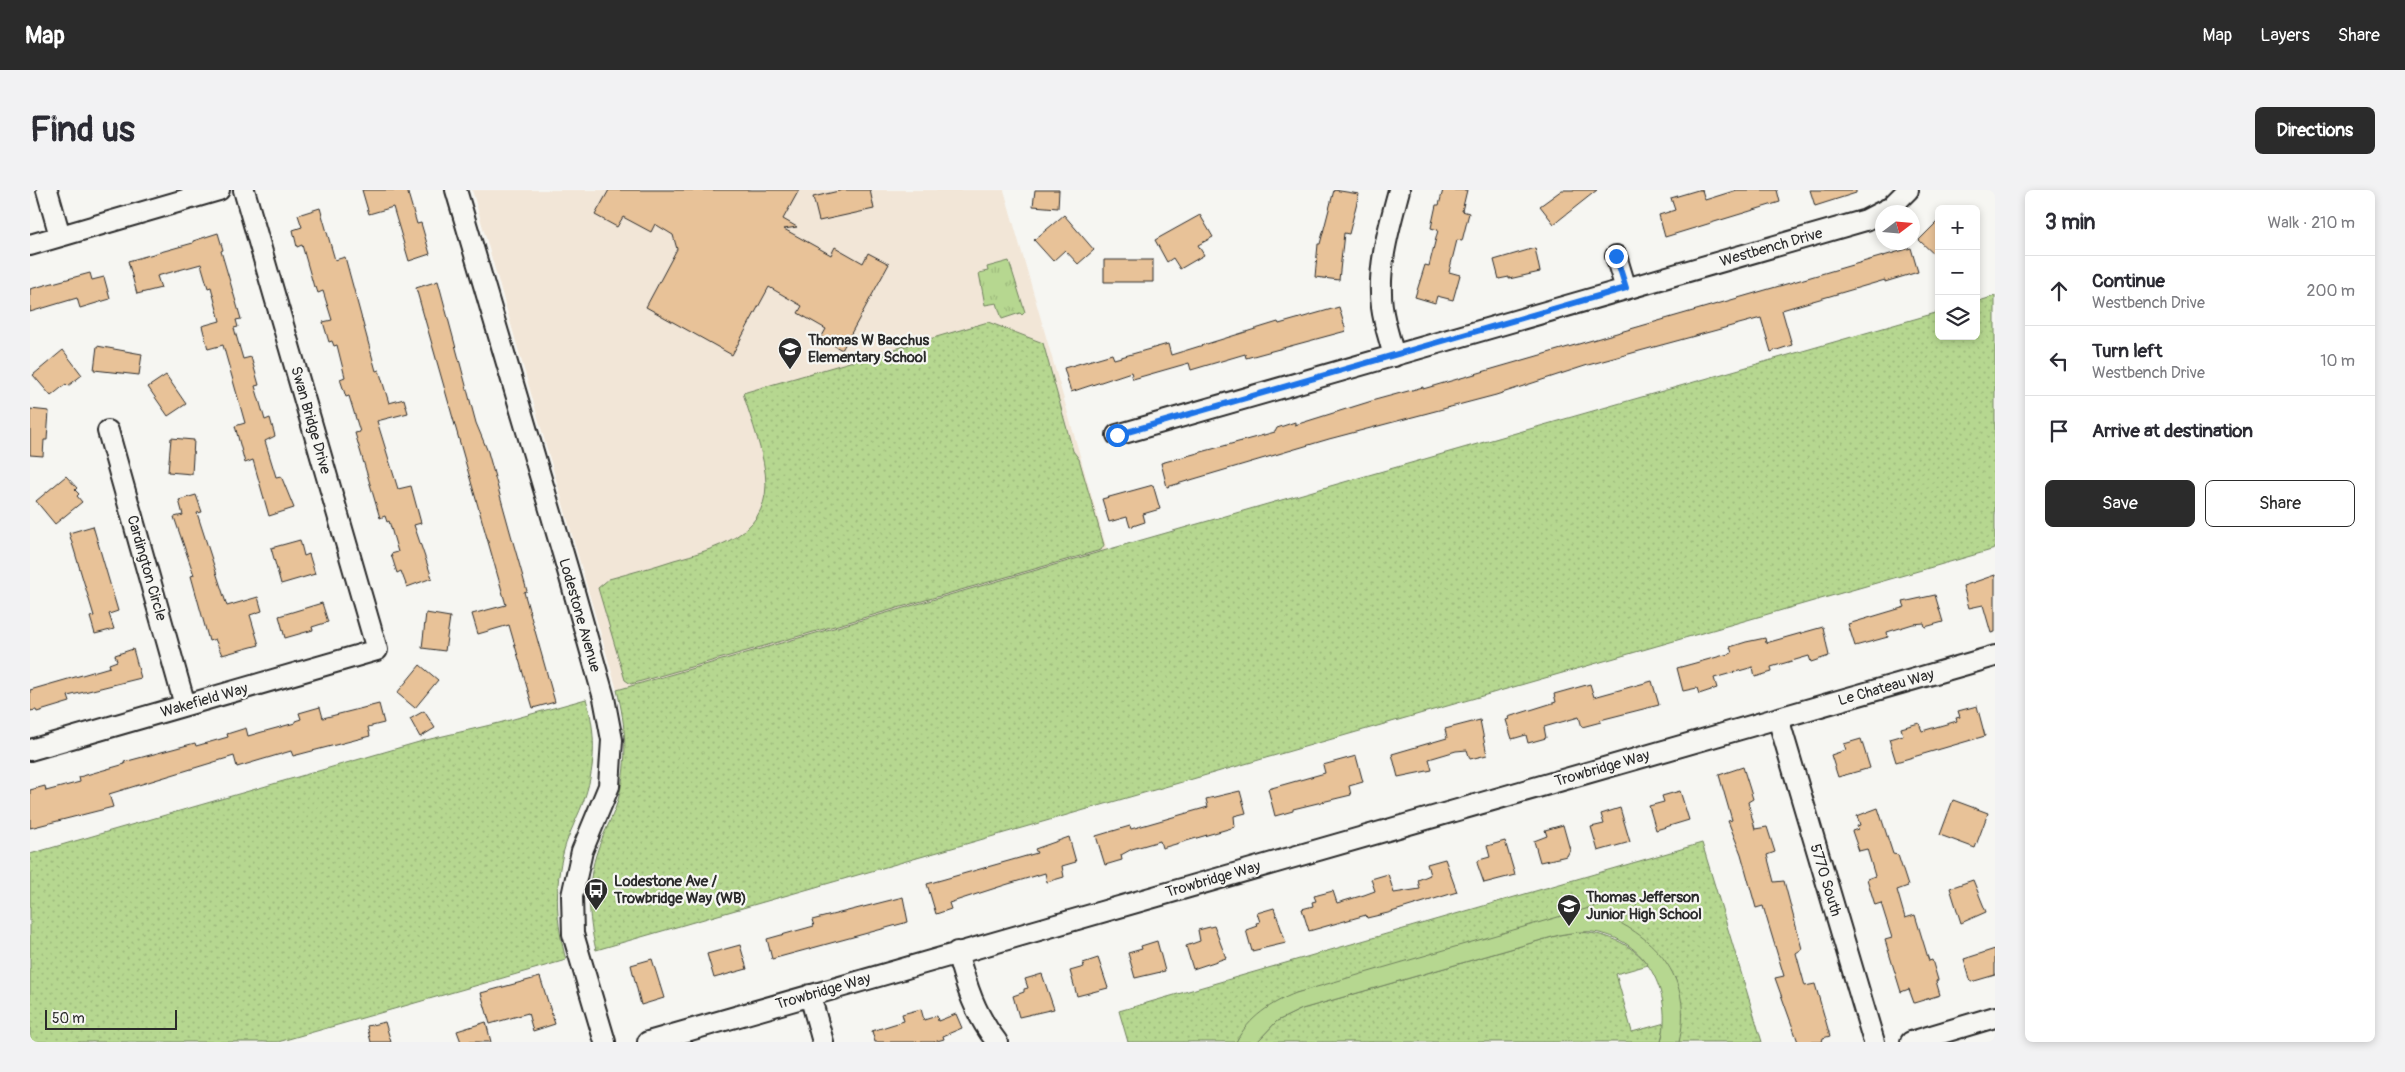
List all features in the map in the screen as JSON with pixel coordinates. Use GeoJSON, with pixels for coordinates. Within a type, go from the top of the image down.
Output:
{"type":"FeatureCollection","features":[{"type":"Feature","properties":{"kind":"street"},"geometry":{"type":"LineString","coordinates":[[47,190],[60,236]]}},
{"type":"Feature","properties":{"kind":"street"},"geometry":{"type":"LineString","coordinates":[[30,245],[219,190]]}},
{"type":"Feature","properties":{"kind":"street","name":"Swan Bridge Drive"},"geometry":{"type":"LineString","coordinates":[[244,190],[377,650]]}},
{"type":"Feature","properties":{"kind":"street","name":"Lodestone Avenue"},"geometry":{"type":"LineString","coordinates":[[456,190],[569,574],[604,698],[612,740],[609,786],[582,851],[572,896],[573,934],[605,1042]]}},
{"type":"Feature","properties":{"kind":"street"},"geometry":{"type":"LineString","coordinates":[[1394,356],[1382,308],[1381,288],[1386,244],[1399,190]]}},
{"type":"Feature","properties":{"kind":"street","name":"Westbench Drive"},"geometry":{"type":"LineString","coordinates":[[1117,435],[1866,220],[1891,207],[1908,190]]}},
{"type":"Feature","properties":{"kind":"street"},"geometry":{"type":"LineString","coordinates":[[1616,256],[1626,288]]}},
{"type":"Feature","properties":{"kind":"street","name":"Cardington Circle"},"geometry":{"type":"LineString","coordinates":[[108,431],[185,706]]}},
{"type":"Feature","properties":{"kind":"street","name":"Wakefield Way"},"geometry":{"type":"LineString","coordinates":[[30,750],[377,650]]}},
{"type":"Feature","properties":{"kind":"street","name":"Le Chateau Way"},"geometry":{"type":"LineString","coordinates":[[1778,718],[1995,656]]}},
{"type":"Feature","properties":{"kind":"street","name":"Trowbridge Way"},"geometry":{"type":"LineString","coordinates":[[648,1042],[1778,718]]}},
{"type":"Feature","properties":{"kind":"street","name":"5770 South"},"geometry":{"type":"LineString","coordinates":[[1778,718],[1874,1042]]}},
{"type":"Feature","properties":{"kind":"street"},"geometry":{"type":"LineString","coordinates":[[957,952],[970,997],[982,1024],[996,1042]]}},
{"type":"Feature","properties":{"kind":"street"},"geometry":{"type":"LineString","coordinates":[[810,995],[823,1042]]}},
{"type":"Feature","properties":{"kind":"street"},"geometry":{"type":"LineString","coordinates":[[1911,1042],[1995,1017]]}},
{"type":"Feature","properties":{"kind":"shaded area","name":"Thomas W Bacchus Elementary School"},"geometry":{"type":"Polygon","coordinates":[[[472,190],[1004,190],[1107,550],[617,690],[472,190]]]}},
{"type":"Feature","properties":{"kind":"green space"},"geometry":{"type":"Polygon","coordinates":[[[1009,261],[1025,312],[1022,315],[1020,313],[1002,319],[997,303],[985,305],[979,273],[988,271],[987,267],[1009,261]]]}},
{"type":"Feature","properties":{"kind":"green space"},"geometry":{"type":"Polygon","coordinates":[[[1995,296],[1995,549],[596,950],[590,912],[590,887],[594,861],[617,803],[624,769],[624,730],[617,690],[1935,313],[1935,340],[1980,340],[1980,301],[1995,296]]]}},
{"type":"Feature","properties":{"kind":"green space"},"geometry":{"type":"Polygon","coordinates":[[[988,322],[1043,343],[1073,451],[1079,459],[1104,545],[1101,550],[631,684],[625,680],[598,588],[609,579],[720,545],[735,538],[757,517],[763,502],[766,485],[764,463],[743,393],[988,322]]]}},
{"type":"Feature","properties":{"kind":"green space"},"geometry":{"type":"Polygon","coordinates":[[[586,699],[592,723],[593,760],[589,785],[564,850],[558,891],[558,919],[566,960],[278,1042],[30,1042],[30,854],[426,740],[499,723],[586,699]]]}},
{"type":"Feature","properties":{"kind":"green space"},"geometry":{"type":"Polygon","coordinates":[[[1702,843],[1762,1042],[1679,1042],[1682,1014],[1675,977],[1613,919],[1296,993],[1239,1037],[1236,1042],[1128,1042],[1119,1011],[1702,843]]]}},
{"type":"Feature","properties":{"kind":"green space"},"geometry":{"type":"Polygon","coordinates":[[[1634,895],[1638,912],[1614,920],[1647,941],[1660,954],[1670,969],[1678,985],[1682,1003],[1679,1042],[1661,1042],[1664,1024],[1663,1005],[1659,988],[1652,971],[1641,957],[1628,945],[1612,936],[1593,932],[1576,932],[1559,935],[1302,1009],[1277,1021],[1257,1042],[1236,1042],[1254,1018],[1269,1006],[1296,993],[1634,895]]]}},
{"type":"Feature","properties":{"kind":"green space"},"geometry":{"type":"Polygon","coordinates":[[[1577,932],[1597,934],[1616,940],[1633,950],[1648,965],[1616,974],[1632,1032],[1665,1023],[1661,1042],[1257,1042],[1277,1021],[1302,1009],[1559,935],[1577,932]]]}},
{"type":"Feature","properties":{"kind":"building"},"geometry":{"type":"Polygon","coordinates":[[[362,190],[407,190],[417,224],[421,223],[430,254],[409,261],[393,207],[369,214],[362,190]]]}},
{"type":"Feature","properties":{"kind":"building","name":"Thomas W Bacchus Elementary School"},"geometry":{"type":"Polygon","coordinates":[[[609,190],[799,190],[783,219],[797,227],[784,229],[831,255],[835,247],[863,263],[868,253],[889,264],[842,350],[821,338],[826,329],[798,313],[802,306],[769,287],[732,355],[646,307],[677,249],[673,235],[655,224],[651,232],[623,217],[617,227],[595,215],[609,190]]]}},
{"type":"Feature","properties":{"kind":"building"},"geometry":{"type":"Polygon","coordinates":[[[843,190],[870,190],[874,209],[819,221],[813,197],[843,190]]]}},
{"type":"Feature","properties":{"kind":"building"},"geometry":{"type":"Polygon","coordinates":[[[1035,190],[1059,190],[1058,208],[1033,206],[1035,190]]]}},
{"type":"Feature","properties":{"kind":"building"},"geometry":{"type":"Polygon","coordinates":[[[1334,190],[1359,194],[1349,234],[1344,233],[1339,280],[1315,277],[1318,244],[1320,244],[1334,190]]]}},
{"type":"Feature","properties":{"kind":"building"},"geometry":{"type":"Polygon","coordinates":[[[1443,190],[1467,190],[1462,211],[1469,213],[1462,241],[1457,240],[1449,272],[1460,275],[1453,300],[1437,296],[1435,303],[1415,297],[1425,265],[1429,266],[1438,230],[1431,228],[1436,205],[1439,205],[1443,190]]]}},
{"type":"Feature","properties":{"kind":"building"},"geometry":{"type":"Polygon","coordinates":[[[1562,190],[1597,190],[1554,224],[1540,206],[1562,190]]]}},
{"type":"Feature","properties":{"kind":"building"},"geometry":{"type":"Polygon","coordinates":[[[1702,190],[1705,200],[1737,190],[1777,190],[1780,202],[1665,237],[1659,215],[1675,210],[1671,198],[1702,190]]]}},
{"type":"Feature","properties":{"kind":"building"},"geometry":{"type":"Polygon","coordinates":[[[1810,190],[1856,190],[1856,193],[1815,206],[1810,190]]]}},
{"type":"Feature","properties":{"kind":"building"},"geometry":{"type":"Polygon","coordinates":[[[320,208],[335,260],[345,257],[376,371],[379,370],[389,403],[404,399],[408,413],[377,421],[398,489],[411,486],[421,523],[414,525],[432,578],[407,587],[401,571],[397,573],[391,554],[398,552],[389,521],[387,522],[385,516],[380,518],[355,433],[360,432],[349,396],[346,397],[340,379],[345,377],[337,345],[334,346],[332,341],[329,342],[323,322],[332,320],[323,291],[318,293],[316,287],[314,287],[302,245],[297,247],[293,230],[302,227],[298,215],[320,208]]]}},
{"type":"Feature","properties":{"kind":"building"},"geometry":{"type":"Polygon","coordinates":[[[1064,215],[1094,250],[1078,264],[1065,250],[1053,261],[1034,240],[1064,215]]]}},
{"type":"Feature","properties":{"kind":"building"},"geometry":{"type":"Polygon","coordinates":[[[1200,215],[1213,237],[1198,245],[1204,255],[1180,269],[1173,258],[1167,262],[1155,240],[1200,215]]]}},
{"type":"Feature","properties":{"kind":"building"},"geometry":{"type":"Polygon","coordinates":[[[1935,224],[1935,255],[1920,241],[1935,224]]]}},
{"type":"Feature","properties":{"kind":"building"},"geometry":{"type":"Polygon","coordinates":[[[218,233],[223,250],[221,251],[241,319],[236,320],[238,327],[234,328],[243,359],[251,357],[259,385],[255,386],[265,420],[270,418],[275,436],[265,441],[276,477],[281,476],[294,508],[269,516],[253,460],[245,463],[235,426],[245,423],[223,345],[208,349],[202,326],[220,321],[211,287],[208,288],[201,264],[157,276],[161,288],[137,294],[128,261],[193,243],[193,241],[218,233]]]}},
{"type":"Feature","properties":{"kind":"building"},"geometry":{"type":"Polygon","coordinates":[[[1535,248],[1540,272],[1509,279],[1509,277],[1499,279],[1494,260],[1535,248]]]}},
{"type":"Feature","properties":{"kind":"building"},"geometry":{"type":"Polygon","coordinates":[[[1904,250],[1912,250],[1918,272],[1782,310],[1792,345],[1771,352],[1761,318],[1588,365],[1496,395],[1329,439],[1167,487],[1161,463],[1275,432],[1277,428],[1295,422],[1295,425],[1375,400],[1423,387],[1423,389],[1904,250]]]}},
{"type":"Feature","properties":{"kind":"building"},"geometry":{"type":"Polygon","coordinates":[[[1104,260],[1153,260],[1153,282],[1104,282],[1104,260]]]}},
{"type":"Feature","properties":{"kind":"building"},"geometry":{"type":"Polygon","coordinates":[[[90,273],[92,280],[104,277],[110,299],[80,308],[77,298],[30,312],[30,289],[90,273]]]}},
{"type":"Feature","properties":{"kind":"building"},"geometry":{"type":"Polygon","coordinates":[[[438,281],[476,423],[488,452],[527,591],[524,592],[555,702],[533,708],[509,625],[478,634],[472,614],[506,605],[416,288],[438,281]]]}},
{"type":"Feature","properties":{"kind":"building"},"geometry":{"type":"Polygon","coordinates":[[[1339,307],[1346,331],[1246,358],[1245,354],[1191,370],[1189,363],[1133,379],[1131,372],[1071,392],[1064,368],[1112,354],[1114,359],[1168,344],[1171,355],[1278,322],[1279,324],[1339,307]]]}},
{"type":"Feature","properties":{"kind":"building"},"geometry":{"type":"Polygon","coordinates":[[[97,346],[142,354],[139,375],[94,370],[97,346]]]}},
{"type":"Feature","properties":{"kind":"building"},"geometry":{"type":"Polygon","coordinates":[[[63,350],[82,375],[68,386],[66,384],[51,396],[33,375],[63,350]]]}},
{"type":"Feature","properties":{"kind":"building"},"geometry":{"type":"Polygon","coordinates":[[[166,375],[186,404],[168,416],[148,387],[166,375]]]}},
{"type":"Feature","properties":{"kind":"building"},"geometry":{"type":"Polygon","coordinates":[[[30,409],[49,411],[47,440],[44,440],[43,456],[30,455],[30,409]]]}},
{"type":"Feature","properties":{"kind":"building"},"geometry":{"type":"Polygon","coordinates":[[[171,438],[194,440],[192,474],[168,472],[171,438]]]}},
{"type":"Feature","properties":{"kind":"building"},"geometry":{"type":"Polygon","coordinates":[[[66,476],[77,488],[75,490],[79,494],[77,496],[82,502],[55,524],[36,501],[66,476]]]}},
{"type":"Feature","properties":{"kind":"building"},"geometry":{"type":"Polygon","coordinates":[[[1153,485],[1160,509],[1143,514],[1145,522],[1130,527],[1127,517],[1109,522],[1102,499],[1153,485]]]}},
{"type":"Feature","properties":{"kind":"building"},"geometry":{"type":"Polygon","coordinates":[[[196,495],[202,512],[197,513],[227,606],[258,597],[262,611],[250,615],[259,645],[222,655],[215,639],[209,641],[191,576],[194,575],[174,517],[183,515],[179,500],[196,495]]]}},
{"type":"Feature","properties":{"kind":"building"},"geometry":{"type":"Polygon","coordinates":[[[93,526],[118,611],[109,614],[114,629],[95,634],[90,617],[94,616],[69,533],[93,526]]]}},
{"type":"Feature","properties":{"kind":"building"},"geometry":{"type":"Polygon","coordinates":[[[300,540],[304,556],[309,554],[315,574],[281,584],[271,548],[300,540]]]}},
{"type":"Feature","properties":{"kind":"building"},"geometry":{"type":"Polygon","coordinates":[[[1995,575],[1995,632],[1991,633],[1983,605],[1969,608],[1963,586],[1995,575]]]}},
{"type":"Feature","properties":{"kind":"building"},"geometry":{"type":"Polygon","coordinates":[[[1935,595],[1943,622],[1925,627],[1924,623],[1913,624],[1887,632],[1888,637],[1855,646],[1848,624],[1905,607],[1903,602],[1935,595]]]}},
{"type":"Feature","properties":{"kind":"building"},"geometry":{"type":"Polygon","coordinates":[[[322,603],[328,622],[312,627],[313,630],[285,638],[279,616],[322,603]]]}},
{"type":"Feature","properties":{"kind":"building"},"geometry":{"type":"Polygon","coordinates":[[[426,613],[450,617],[445,651],[422,648],[426,613]]]}},
{"type":"Feature","properties":{"kind":"building"},"geometry":{"type":"Polygon","coordinates":[[[1823,627],[1829,656],[1811,662],[1809,656],[1771,667],[1772,672],[1755,677],[1753,667],[1714,678],[1717,688],[1699,694],[1697,688],[1683,691],[1677,668],[1732,653],[1730,647],[1746,642],[1765,638],[1766,643],[1823,627]]]}},
{"type":"Feature","properties":{"kind":"building"},"geometry":{"type":"Polygon","coordinates":[[[133,649],[141,678],[68,696],[70,702],[37,712],[36,710],[30,711],[30,690],[110,667],[109,664],[117,661],[115,655],[133,649]]]}},
{"type":"Feature","properties":{"kind":"building"},"geometry":{"type":"Polygon","coordinates":[[[420,665],[438,680],[415,708],[397,693],[420,665]]]}},
{"type":"Feature","properties":{"kind":"building"},"geometry":{"type":"Polygon","coordinates":[[[1652,681],[1659,705],[1600,720],[1601,722],[1582,727],[1579,717],[1544,727],[1546,738],[1528,743],[1526,735],[1512,739],[1506,720],[1509,719],[1508,717],[1556,702],[1554,694],[1590,684],[1594,697],[1652,681]]]}},
{"type":"Feature","properties":{"kind":"building"},"geometry":{"type":"Polygon","coordinates":[[[379,704],[384,723],[368,727],[370,736],[293,756],[291,751],[237,767],[234,756],[109,794],[113,807],[30,828],[30,790],[45,786],[46,791],[80,782],[79,777],[125,764],[124,762],[195,743],[196,746],[228,737],[227,734],[246,728],[248,736],[295,723],[295,721],[301,719],[299,713],[320,707],[323,718],[379,704]]]}},
{"type":"Feature","properties":{"kind":"building"},"geometry":{"type":"Polygon","coordinates":[[[1977,706],[1985,736],[1896,762],[1889,739],[1903,735],[1901,728],[1919,723],[1922,731],[1957,721],[1956,718],[1960,717],[1958,711],[1977,706]]]}},
{"type":"Feature","properties":{"kind":"building"},"geometry":{"type":"Polygon","coordinates":[[[424,711],[435,728],[420,737],[410,719],[424,711]]]}},
{"type":"Feature","properties":{"kind":"building"},"geometry":{"type":"Polygon","coordinates":[[[1480,720],[1487,755],[1470,759],[1467,750],[1456,751],[1429,759],[1432,770],[1398,777],[1392,754],[1447,738],[1445,729],[1480,720]]]}},
{"type":"Feature","properties":{"kind":"building"},"geometry":{"type":"Polygon","coordinates":[[[1861,739],[1870,768],[1838,777],[1831,755],[1846,750],[1844,744],[1861,739]]]}},
{"type":"Feature","properties":{"kind":"building"},"geometry":{"type":"Polygon","coordinates":[[[1356,756],[1363,782],[1349,786],[1351,795],[1293,809],[1293,811],[1275,816],[1268,789],[1325,773],[1323,765],[1356,756]]]}},
{"type":"Feature","properties":{"kind":"building"},"geometry":{"type":"Polygon","coordinates":[[[1743,767],[1753,799],[1748,802],[1755,829],[1767,827],[1775,852],[1767,855],[1774,882],[1784,881],[1802,949],[1796,953],[1805,986],[1815,984],[1830,1036],[1823,1038],[1822,1042],[1798,1042],[1775,978],[1784,976],[1763,906],[1756,908],[1741,854],[1728,821],[1732,820],[1719,775],[1743,767]]]}},
{"type":"Feature","properties":{"kind":"building"},"geometry":{"type":"Polygon","coordinates":[[[1240,791],[1246,813],[1234,816],[1235,827],[1162,848],[1160,841],[1132,849],[1121,855],[1122,860],[1105,865],[1096,836],[1130,826],[1131,829],[1208,807],[1206,799],[1240,791]]]}},
{"type":"Feature","properties":{"kind":"building"},"geometry":{"type":"Polygon","coordinates":[[[1680,791],[1689,820],[1656,830],[1649,806],[1664,802],[1662,796],[1680,791]]]}},
{"type":"Feature","properties":{"kind":"building"},"geometry":{"type":"Polygon","coordinates":[[[1953,800],[1988,813],[1975,848],[1940,835],[1953,800]]]}},
{"type":"Feature","properties":{"kind":"building"},"geometry":{"type":"Polygon","coordinates":[[[1620,808],[1630,842],[1598,851],[1591,827],[1604,824],[1601,814],[1620,808]]]}},
{"type":"Feature","properties":{"kind":"building"},"geometry":{"type":"Polygon","coordinates":[[[1878,808],[1893,854],[1898,855],[1908,886],[1897,890],[1905,918],[1915,915],[1929,961],[1932,960],[1938,980],[1936,981],[1940,995],[1914,1003],[1909,989],[1901,992],[1885,940],[1892,938],[1881,903],[1875,905],[1867,879],[1875,876],[1867,849],[1859,851],[1852,831],[1858,829],[1857,826],[1860,825],[1857,816],[1878,808]]]}},
{"type":"Feature","properties":{"kind":"building"},"geometry":{"type":"Polygon","coordinates":[[[1563,825],[1570,850],[1567,856],[1540,862],[1534,841],[1547,836],[1545,830],[1563,825]]]}},
{"type":"Feature","properties":{"kind":"building"},"geometry":{"type":"Polygon","coordinates":[[[1069,837],[1076,862],[1062,866],[1064,877],[1047,882],[1045,873],[949,903],[951,909],[936,914],[927,884],[1037,853],[1035,849],[1069,837]]]}},
{"type":"Feature","properties":{"kind":"building"},"geometry":{"type":"Polygon","coordinates":[[[1505,841],[1515,875],[1484,883],[1477,863],[1479,860],[1490,857],[1487,846],[1505,841]]]}},
{"type":"Feature","properties":{"kind":"building"},"geometry":{"type":"Polygon","coordinates":[[[1445,859],[1457,892],[1388,913],[1367,918],[1366,915],[1309,931],[1302,909],[1313,906],[1312,902],[1316,901],[1314,896],[1333,891],[1337,903],[1364,895],[1375,891],[1371,879],[1388,874],[1394,893],[1420,889],[1418,880],[1430,875],[1427,864],[1445,859]]]}},
{"type":"Feature","properties":{"kind":"building"},"geometry":{"type":"Polygon","coordinates":[[[1973,880],[1986,912],[1961,923],[1950,888],[1973,880]]]}},
{"type":"Feature","properties":{"kind":"building"},"geometry":{"type":"Polygon","coordinates":[[[903,897],[908,922],[772,959],[767,939],[814,926],[812,920],[903,897]]]}},
{"type":"Feature","properties":{"kind":"building"},"geometry":{"type":"Polygon","coordinates":[[[1274,908],[1286,943],[1252,951],[1246,930],[1257,926],[1256,923],[1260,922],[1257,913],[1274,908]]]}},
{"type":"Feature","properties":{"kind":"building"},"geometry":{"type":"Polygon","coordinates":[[[1214,926],[1226,958],[1193,969],[1186,946],[1200,941],[1198,930],[1214,926]]]}},
{"type":"Feature","properties":{"kind":"building"},"geometry":{"type":"Polygon","coordinates":[[[1157,941],[1165,971],[1135,978],[1128,953],[1142,949],[1141,946],[1157,941]]]}},
{"type":"Feature","properties":{"kind":"building"},"geometry":{"type":"Polygon","coordinates":[[[740,945],[747,969],[714,978],[707,954],[740,945]]]}},
{"type":"Feature","properties":{"kind":"building"},"geometry":{"type":"Polygon","coordinates":[[[1995,949],[1995,975],[1971,982],[1964,959],[1995,949]]]}},
{"type":"Feature","properties":{"kind":"building"},"geometry":{"type":"Polygon","coordinates":[[[1098,958],[1108,988],[1077,996],[1070,971],[1084,967],[1083,963],[1098,958]]]}},
{"type":"Feature","properties":{"kind":"building"},"geometry":{"type":"Polygon","coordinates":[[[652,959],[664,998],[641,1005],[631,965],[652,959]]]}},
{"type":"Feature","properties":{"kind":"building"},"geometry":{"type":"Polygon","coordinates":[[[1042,974],[1054,1009],[1019,1017],[1013,996],[1024,992],[1024,989],[1028,988],[1025,979],[1042,974]]]}},
{"type":"Feature","properties":{"kind":"building"},"geometry":{"type":"Polygon","coordinates":[[[540,977],[555,1024],[533,1031],[528,1013],[490,1024],[481,993],[540,977]]]}},
{"type":"Feature","properties":{"kind":"building"},"geometry":{"type":"Polygon","coordinates":[[[921,1009],[924,1020],[937,1016],[938,1021],[956,1014],[962,1028],[943,1036],[944,1039],[934,1042],[875,1042],[872,1031],[904,1021],[902,1014],[921,1009]]]}},
{"type":"Feature","properties":{"kind":"building"},"geometry":{"type":"Polygon","coordinates":[[[385,1022],[391,1042],[371,1042],[367,1026],[385,1022]]]}},
{"type":"Feature","properties":{"kind":"building"},"geometry":{"type":"Polygon","coordinates":[[[486,1022],[491,1042],[461,1042],[457,1031],[486,1022]]]}},
{"type":"Feature","properties":{"kind":"place","name":"Thomas W Bacchus Elementary School"},"geometry":{"type":"Point","coordinates":[790,370]}},
{"type":"Feature","properties":{"kind":"place","name":"Lodestone Ave / Trowbridge Way (WB)"},"geometry":{"type":"Point","coordinates":[596,911]}},
{"type":"Feature","properties":{"kind":"place","name":"Thomas Jefferson Junior High School"},"geometry":{"type":"Point","coordinates":[1569,927]}},
{"type":"Feature","properties":{"kind":"route"},"geometry":{"type":"LineString","coordinates":[[1117,435],[1626,288],[1616,256]]}}]}
